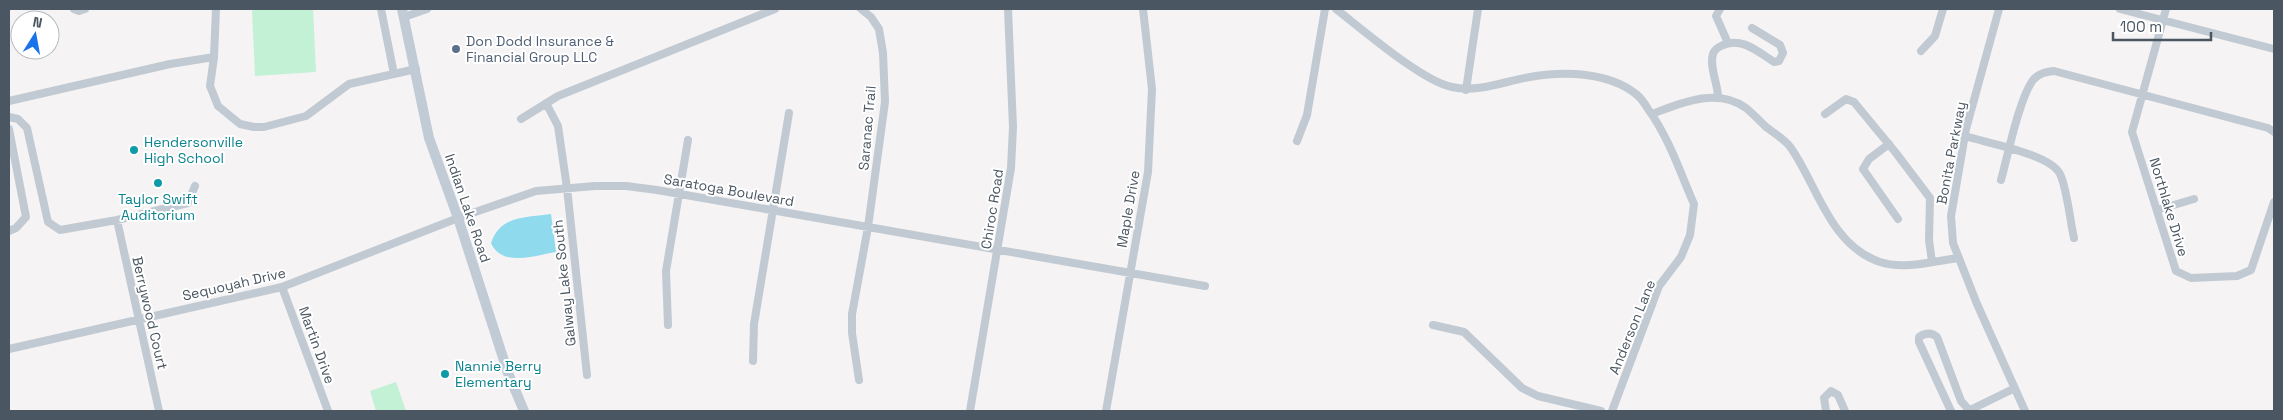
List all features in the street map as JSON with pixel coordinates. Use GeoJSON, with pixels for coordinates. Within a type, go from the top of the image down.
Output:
{"type":"FeatureCollection","features":[{"type":"Feature","properties":{"kind":"street"},"geometry":{"type":"LineString","coordinates":[[74,9],[79,11],[84,9]]}},
{"type":"Feature","properties":{"kind":"street"},"geometry":{"type":"LineString","coordinates":[[216,9],[214,57],[210,86],[218,106],[240,124],[254,127],[306,116],[349,84],[416,69]]}},
{"type":"Feature","properties":{"kind":"street"},"geometry":{"type":"LineString","coordinates":[[381,9],[394,74]]}},
{"type":"Feature","properties":{"kind":"street"},"geometry":{"type":"LineString","coordinates":[[403,13],[427,9]]}},
{"type":"Feature","properties":{"kind":"street"},"geometry":{"type":"LineString","coordinates":[[521,119],[558,96],[774,9]]}},
{"type":"Feature","properties":{"kind":"street","name":"Saranac Trail"},"geometry":{"type":"LineString","coordinates":[[859,380],[852,333],[852,314],[868,227],[885,102],[879,29],[861,9]]}},
{"type":"Feature","properties":{"kind":"street","name":"Chiroc Road"},"geometry":{"type":"LineString","coordinates":[[970,411],[1011,168],[1013,126],[1008,9]]}},
{"type":"Feature","properties":{"kind":"street","name":"Maple Drive"},"geometry":{"type":"LineString","coordinates":[[1106,411],[1148,172],[1152,89],[1143,9]]}},
{"type":"Feature","properties":{"kind":"street"},"geometry":{"type":"LineString","coordinates":[[1297,140],[1307,115],[1325,9]]}},
{"type":"Feature","properties":{"kind":"street","name":"Anderson Lane"},"geometry":{"type":"LineString","coordinates":[[1336,9],[1416,69],[1449,87],[1466,90],[1536,76],[1575,74],[1607,78],[1637,94],[1662,128],[1694,204],[1694,218],[1690,235],[1681,257],[1659,286],[1612,411]]}},
{"type":"Feature","properties":{"kind":"street"},"geometry":{"type":"LineString","coordinates":[[1466,90],[1478,9]]}},
{"type":"Feature","properties":{"kind":"street"},"geometry":{"type":"LineString","coordinates":[[1720,9],[1716,16],[1728,43]]}},
{"type":"Feature","properties":{"kind":"street"},"geometry":{"type":"LineString","coordinates":[[1921,51],[1936,36],[1943,9]]}},
{"type":"Feature","properties":{"kind":"street","name":"Bonita Parkway"},"geometry":{"type":"LineString","coordinates":[[1998,9],[1965,136],[1951,216],[1953,243],[1977,304],[2025,411]]}},
{"type":"Feature","properties":{"kind":"street"},"geometry":{"type":"LineString","coordinates":[[2120,9],[2274,49]]}},
{"type":"Feature","properties":{"kind":"street","name":"Northlake Drive"},"geometry":{"type":"LineString","coordinates":[[2166,9],[2132,132],[2176,271],[2191,278],[2237,276],[2251,270],[2274,202]]}},
{"type":"Feature","properties":{"kind":"street","name":"Indian Lake Road"},"geometry":{"type":"LineString","coordinates":[[403,13],[429,138],[458,218],[508,373],[524,411]]}},
{"type":"Feature","properties":{"kind":"street"},"geometry":{"type":"LineString","coordinates":[[1718,97],[1713,54],[1717,48],[1735,41],[1743,43],[1774,62],[1779,60],[1783,53],[1780,45],[1752,28]]}},
{"type":"Feature","properties":{"kind":"street"},"geometry":{"type":"LineString","coordinates":[[9,102],[170,64],[214,57]]}},
{"type":"Feature","properties":{"kind":"street"},"geometry":{"type":"LineString","coordinates":[[2001,180],[2021,108],[2034,79],[2044,72],[2054,71],[2142,93],[2268,128],[2274,132]]}},
{"type":"Feature","properties":{"kind":"street"},"geometry":{"type":"LineString","coordinates":[[1652,114],[1704,98],[1718,97],[1732,100],[1745,107],[1790,146],[1827,216],[1854,248],[1880,262],[1899,264],[1959,258]]}},
{"type":"Feature","properties":{"kind":"street"},"geometry":{"type":"LineString","coordinates":[[1825,114],[1846,99],[1854,102],[1930,198],[1929,240],[1932,262]]}},
{"type":"Feature","properties":{"kind":"street","name":"Galway Lake South"},"geometry":{"type":"LineString","coordinates":[[546,104],[558,126],[567,188],[587,375]]}},
{"type":"Feature","properties":{"kind":"street"},"geometry":{"type":"LineString","coordinates":[[753,361],[754,324],[789,113]]}},
{"type":"Feature","properties":{"kind":"street"},"geometry":{"type":"LineString","coordinates":[[9,116],[18,119],[27,128],[48,222],[60,230],[117,220],[188,203],[195,186]]}},
{"type":"Feature","properties":{"kind":"street"},"geometry":{"type":"LineString","coordinates":[[9,129],[26,217],[16,228],[9,231]]}},
{"type":"Feature","properties":{"kind":"street"},"geometry":{"type":"LineString","coordinates":[[1965,136],[2010,150],[2038,156],[2054,165],[2060,174],[2074,238]]}},
{"type":"Feature","properties":{"kind":"street"},"geometry":{"type":"LineString","coordinates":[[668,325],[666,271],[688,140]]}},
{"type":"Feature","properties":{"kind":"street"},"geometry":{"type":"LineString","coordinates":[[1889,144],[1869,159],[1864,170],[1898,218]]}},
{"type":"Feature","properties":{"kind":"street","name":"Saratoga Boulevard"},"geometry":{"type":"LineString","coordinates":[[458,218],[536,192],[595,186],[626,186],[1205,286]]}},
{"type":"Feature","properties":{"kind":"street"},"geometry":{"type":"LineString","coordinates":[[2157,210],[2194,199]]}},
{"type":"Feature","properties":{"kind":"street","name":"Sequoyah Drive"},"geometry":{"type":"LineString","coordinates":[[9,349],[282,287],[458,218]]}},
{"type":"Feature","properties":{"kind":"street","name":"Berrywood Court"},"geometry":{"type":"LineString","coordinates":[[117,220],[159,411]]}},
{"type":"Feature","properties":{"kind":"street","name":"Martin Drive"},"geometry":{"type":"LineString","coordinates":[[282,287],[328,411]]}},
{"type":"Feature","properties":{"kind":"street"},"geometry":{"type":"LineString","coordinates":[[1433,325],[1464,332],[1522,388],[1538,396],[1601,411]]}},
{"type":"Feature","properties":{"kind":"street"},"geometry":{"type":"LineString","coordinates":[[1951,411],[1919,342],[1919,337],[1924,334],[1934,334],[1937,337],[1961,401],[1968,411],[2015,388]]}},
{"type":"Feature","properties":{"kind":"street"},"geometry":{"type":"LineString","coordinates":[[1826,411],[1824,398],[1831,391],[1838,396],[1845,411]]}},
{"type":"Feature","properties":{"kind":"green space"},"geometry":{"type":"Polygon","coordinates":[[[252,9],[313,9],[316,72],[255,76],[252,9]]]}},
{"type":"Feature","properties":{"kind":"green space"},"geometry":{"type":"Polygon","coordinates":[[[396,382],[406,411],[376,411],[370,391],[396,382]]]}},
{"type":"Feature","properties":{"kind":"water"},"geometry":{"type":"Polygon","coordinates":[[[551,214],[556,252],[530,257],[511,258],[496,251],[491,243],[495,234],[508,223],[523,218],[551,214]]]}},
{"type":"Feature","properties":{"kind":"place","name":"Don Dodd Insurance & Financial Group LLC"},"geometry":{"type":"Point","coordinates":[456,49]}},
{"type":"Feature","properties":{"kind":"place","name":"Hendersonville High School"},"geometry":{"type":"Point","coordinates":[134,150]}},
{"type":"Feature","properties":{"kind":"place","name":"Taylor Swift Auditorium"},"geometry":{"type":"Point","coordinates":[158,183]}},
{"type":"Feature","properties":{"kind":"place","name":"Nannie Berry Elementary"},"geometry":{"type":"Point","coordinates":[445,374]}}]}
